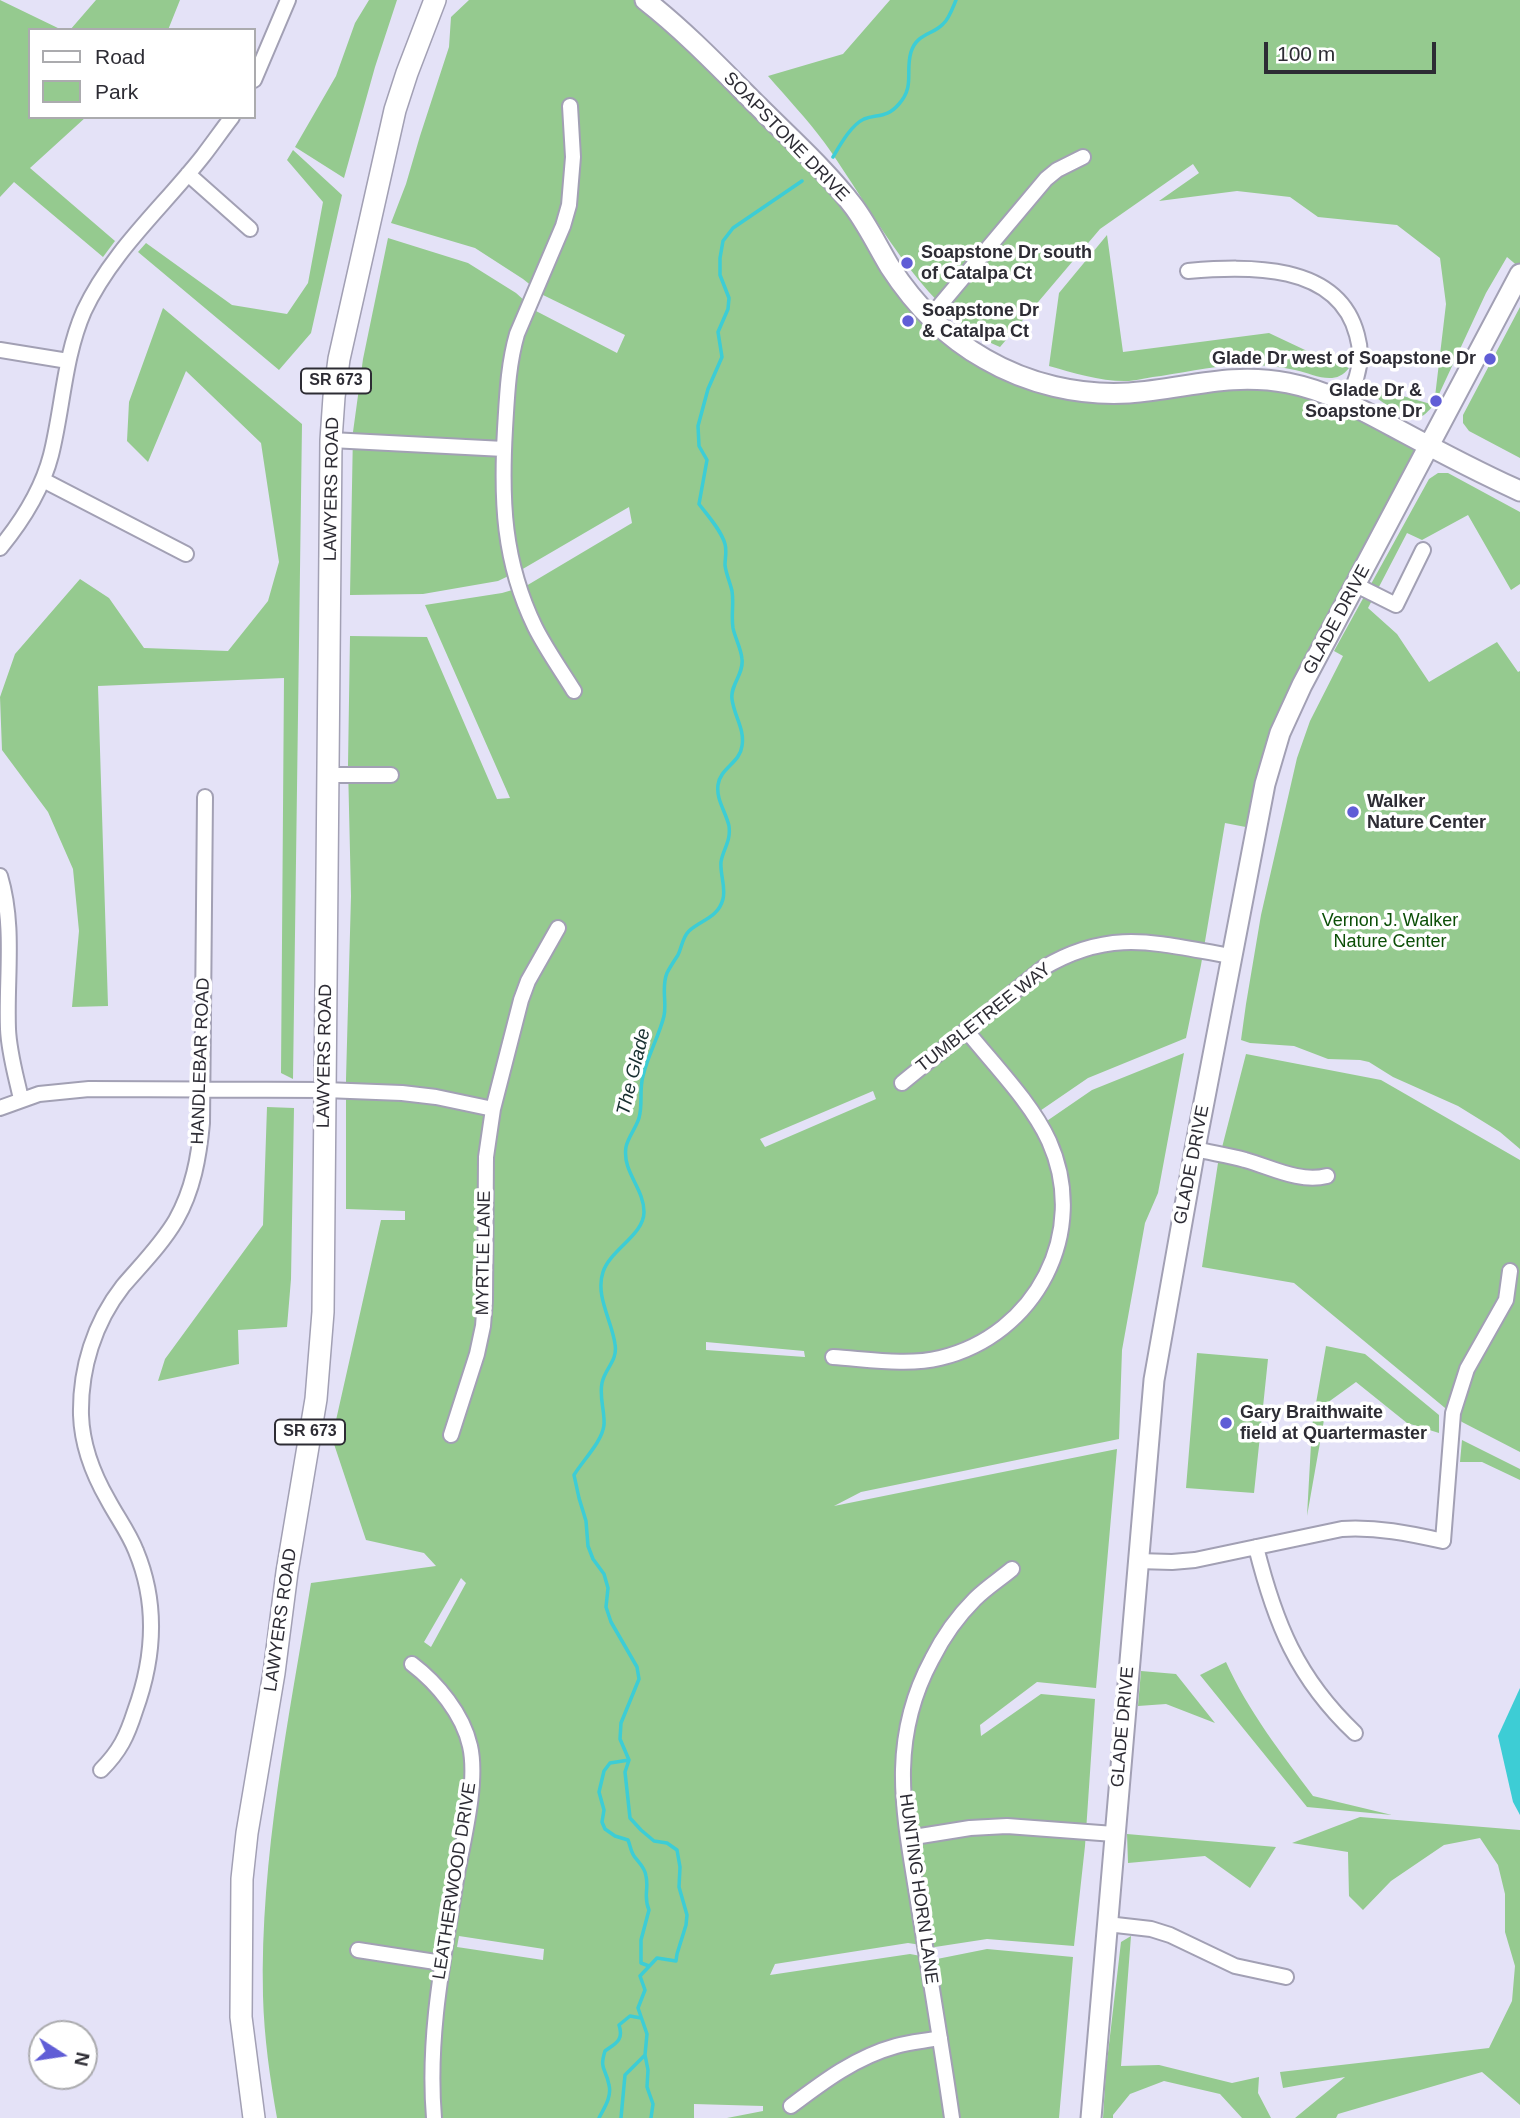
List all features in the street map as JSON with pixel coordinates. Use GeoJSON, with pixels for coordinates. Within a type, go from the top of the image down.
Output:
{"type":"FeatureCollection","features":[{"type":"Feature","properties":{"kind":"main road","name":"LAWYERS ROAD"},"geometry":{"type":"LineString","coordinates":[[254,2118],[241,2017],[242,1879],[287,1572],[316,1399],[323,1312],[331,440],[334,397],[339,359],[386,148],[407,73],[435,0]]}},
{"type":"Feature","properties":{"kind":"street"},"geometry":{"type":"LineString","coordinates":[[256,75],[288,0]]}},
{"type":"Feature","properties":{"kind":"street","name":"SOAPSTONE DRIVE"},"geometry":{"type":"LineString","coordinates":[[645,0],[675,24],[829,177],[869,229],[890,267],[930,317],[946,332],[985,359],[1024,377],[1064,389],[1102,393],[1129,393],[1245,379],[1294,385],[1346,401],[1520,491]]}},
{"type":"Feature","properties":{"kind":"street"},"geometry":{"type":"LineString","coordinates":[[570,106],[573,157],[569,205],[563,226],[517,334],[508,372],[503,510],[513,567],[534,624],[574,691]]}},
{"type":"Feature","properties":{"kind":"street"},"geometry":{"type":"LineString","coordinates":[[0,548],[33,502],[43,480],[53,444],[68,361],[84,312],[97,286],[126,245],[188,174],[230,119]]}},
{"type":"Feature","properties":{"kind":"street"},"geometry":{"type":"LineString","coordinates":[[930,317],[1046,179],[1057,170],[1083,158]]}},
{"type":"Feature","properties":{"kind":"street"},"geometry":{"type":"LineString","coordinates":[[188,174],[250,229]]}},
{"type":"Feature","properties":{"kind":"street"},"geometry":{"type":"LineString","coordinates":[[1188,271],[1230,268],[1267,270],[1303,278],[1329,292],[1348,313],[1359,342],[1359,373],[1346,401]]}},
{"type":"Feature","properties":{"kind":"street","name":"GLADE DRIVE"},"geometry":{"type":"LineString","coordinates":[[1091,2118],[1137,1562],[1156,1368],[1265,784],[1280,733],[1302,685],[1520,274]]}},
{"type":"Feature","properties":{"kind":"street"},"geometry":{"type":"LineString","coordinates":[[0,350],[68,361]]}},
{"type":"Feature","properties":{"kind":"street"},"geometry":{"type":"LineString","coordinates":[[331,440],[504,449]]}},
{"type":"Feature","properties":{"kind":"street"},"geometry":{"type":"LineString","coordinates":[[43,480],[186,554]]}},
{"type":"Feature","properties":{"kind":"street"},"geometry":{"type":"LineString","coordinates":[[1356,585],[1396,605],[1423,550]]}},
{"type":"Feature","properties":{"kind":"street"},"geometry":{"type":"LineString","coordinates":[[328,775],[391,775]]}},
{"type":"Feature","properties":{"kind":"street","name":"HANDLEBAR ROAD"},"geometry":{"type":"LineString","coordinates":[[101,1770],[116,1756],[127,1736],[148,1670],[152,1622],[149,1597],[136,1550],[98,1481],[89,1458],[81,1418],[84,1376],[89,1352],[107,1310],[177,1219],[187,1195],[200,1147],[205,797]]}},
{"type":"Feature","properties":{"kind":"street"},"geometry":{"type":"LineString","coordinates":[[0,876],[8,902],[10,1053],[21,1099]]}},
{"type":"Feature","properties":{"kind":"street","name":"MYRTLE LANE"},"geometry":{"type":"LineString","coordinates":[[451,1435],[477,1354],[483,1326],[486,1157],[493,1109],[521,1000],[528,981],[558,928]]}},
{"type":"Feature","properties":{"kind":"street","name":"TUMBLETREE WAY"},"geometry":{"type":"LineString","coordinates":[[902,1083],[1044,968],[1082,949],[1114,942],[1145,942],[1231,956]]}},
{"type":"Feature","properties":{"kind":"street"},"geometry":{"type":"LineString","coordinates":[[834,1357],[925,1361],[963,1351],[999,1331],[1015,1318],[1035,1294],[1051,1266],[1060,1235],[1064,1204],[1059,1166],[1038,1121],[966,1030]]}},
{"type":"Feature","properties":{"kind":"street"},"geometry":{"type":"LineString","coordinates":[[0,1108],[21,1099],[54,1091],[89,1089],[402,1093],[493,1109]]}},
{"type":"Feature","properties":{"kind":"street"},"geometry":{"type":"LineString","coordinates":[[1195,1149],[1241,1158],[1295,1177],[1327,1176]]}},
{"type":"Feature","properties":{"kind":"street"},"geometry":{"type":"LineString","coordinates":[[1137,1562],[1195,1560],[1342,1529],[1385,1529],[1443,1541],[1452,1413],[1466,1369],[1506,1300],[1510,1271]]}},
{"type":"Feature","properties":{"kind":"street"},"geometry":{"type":"LineString","coordinates":[[1256,1548],[1268,1596],[1292,1652],[1323,1699],[1355,1733]]}},
{"type":"Feature","properties":{"kind":"street","name":"HUNTING HORN LANE"},"geometry":{"type":"LineString","coordinates":[[952,2118],[908,1838],[903,1791],[904,1742],[914,1698],[936,1651],[958,1618],[976,1598],[1012,1569]]}},
{"type":"Feature","properties":{"kind":"street","name":"LEATHERWOOD DRIVE"},"geometry":{"type":"LineString","coordinates":[[412,1664],[432,1682],[454,1710],[470,1746],[471,1761],[465,1830],[442,1963],[432,2060],[434,2118]]}},
{"type":"Feature","properties":{"kind":"street"},"geometry":{"type":"LineString","coordinates":[[908,1838],[970,1828],[1007,1826],[1114,1834]]}},
{"type":"Feature","properties":{"kind":"street"},"geometry":{"type":"LineString","coordinates":[[1107,1924],[1151,1929],[1170,1935],[1235,1966],[1286,1977]]}},
{"type":"Feature","properties":{"kind":"street"},"geometry":{"type":"LineString","coordinates":[[358,1950],[442,1963]]}},
{"type":"Feature","properties":{"kind":"street"},"geometry":{"type":"LineString","coordinates":[[791,2106],[828,2078],[871,2054],[940,2038]]}},
{"type":"Feature","properties":{"kind":"green space"},"geometry":{"type":"Polygon","coordinates":[[[0,0],[58,28],[28,28],[28,119],[84,119],[30,168],[115,241],[103,257],[14,182],[0,197],[0,0]]]}},
{"type":"Feature","properties":{"kind":"green space"},"geometry":{"type":"Polygon","coordinates":[[[96,0],[180,0],[169,28],[72,28],[96,0]]]}},
{"type":"Feature","properties":{"kind":"green space"},"geometry":{"type":"Polygon","coordinates":[[[369,0],[397,0],[344,178],[295,147],[336,76],[355,23],[369,0]]]}},
{"type":"Feature","properties":{"kind":"green space"},"geometry":{"type":"Polygon","coordinates":[[[469,0],[645,0],[811,159],[930,317],[1049,385],[1287,383],[1429,446],[1302,685],[1256,829],[1225,823],[1186,1038],[1088,1078],[1034,1115],[1041,1125],[1092,1090],[1184,1053],[1158,1193],[1145,1223],[1122,1350],[1119,1439],[861,1492],[834,1506],[1117,1449],[1096,1688],[1037,1682],[980,1725],[981,1736],[1041,1694],[1095,1699],[1085,1846],[1074,1946],[987,1939],[935,1947],[908,1943],[775,1964],[770,1975],[910,1954],[937,1959],[987,1949],[1073,1957],[1059,2118],[727,2118],[763,2111],[763,2106],[694,2104],[694,2118],[277,2118],[263,1996],[266,1892],[285,1737],[311,1583],[436,1566],[424,1553],[366,1540],[332,1438],[381,1220],[405,1220],[405,1211],[346,1209],[351,896],[348,765],[350,636],[427,637],[497,799],[510,798],[425,605],[502,593],[526,586],[632,523],[629,507],[498,581],[423,594],[350,595],[353,432],[363,359],[388,238],[468,263],[516,293],[536,311],[617,353],[625,335],[543,295],[475,248],[391,223],[449,47],[451,17],[469,0]],[[873,1091],[760,1139],[765,1147],[876,1099],[873,1091]],[[706,1342],[706,1350],[805,1357],[804,1351],[706,1342]],[[461,1578],[424,1642],[431,1647],[466,1583],[461,1578]],[[459,1936],[457,1947],[543,1960],[544,1949],[459,1936]]]}},
{"type":"Feature","properties":{"kind":"green space"},"geometry":{"type":"Polygon","coordinates":[[[890,0],[1520,0],[1520,268],[1507,257],[1486,293],[1434,405],[1446,304],[1440,258],[1397,225],[1318,217],[1290,197],[1237,191],[1159,201],[1199,173],[1193,164],[1100,229],[1000,347],[972,331],[923,285],[880,227],[824,142],[768,76],[843,54],[890,0]]]}},
{"type":"Feature","properties":{"kind":"green space"},"geometry":{"type":"Polygon","coordinates":[[[293,150],[342,195],[311,333],[279,370],[138,252],[146,243],[232,305],[287,314],[308,283],[323,202],[287,160],[293,150]]]}},
{"type":"Feature","properties":{"kind":"green space"},"geometry":{"type":"Polygon","coordinates":[[[1107,235],[1123,352],[1269,333],[1349,368],[1343,374],[1331,378],[1278,367],[1244,365],[1119,381],[1098,379],[1049,366],[1059,293],[1107,235]]]}},
{"type":"Feature","properties":{"kind":"green space"},"geometry":{"type":"Polygon","coordinates":[[[1520,307],[1520,458],[1469,431],[1463,423],[1463,415],[1520,307]]]}},
{"type":"Feature","properties":{"kind":"green space"},"geometry":{"type":"Polygon","coordinates":[[[163,308],[302,424],[293,1079],[281,1073],[284,678],[98,686],[108,1006],[72,1007],[79,931],[73,869],[48,812],[2,750],[0,697],[15,654],[80,579],[109,598],[144,648],[228,651],[268,601],[279,562],[261,443],[186,371],[148,462],[127,441],[129,402],[163,308]]]}},
{"type":"Feature","properties":{"kind":"green space"},"geometry":{"type":"Polygon","coordinates":[[[1372,387],[1434,405],[1421,417],[1411,417],[1380,400],[1372,393],[1372,387]]]}},
{"type":"Feature","properties":{"kind":"green space","name":"Vernon J. Walker Nature Center"},"geometry":{"type":"Polygon","coordinates":[[[1438,473],[1448,473],[1520,512],[1520,584],[1511,590],[1468,515],[1422,540],[1407,533],[1368,608],[1397,634],[1429,682],[1497,642],[1518,672],[1520,671],[1520,1149],[1500,1132],[1458,1106],[1393,1077],[1369,1062],[1328,1059],[1294,1046],[1241,1040],[1261,915],[1297,758],[1310,721],[1343,656],[1334,651],[1429,479],[1438,473]]]}},
{"type":"Feature","properties":{"kind":"green space"},"geometry":{"type":"Polygon","coordinates":[[[1246,1054],[1381,1080],[1520,1160],[1520,1452],[1462,1422],[1294,1283],[1202,1267],[1218,1163],[1246,1054]]]}},
{"type":"Feature","properties":{"kind":"green space"},"geometry":{"type":"Polygon","coordinates":[[[267,1107],[294,1108],[291,1279],[287,1327],[238,1330],[239,1364],[158,1381],[165,1359],[263,1225],[267,1107]]]}},
{"type":"Feature","properties":{"kind":"green space"},"geometry":{"type":"Polygon","coordinates":[[[1326,1346],[1365,1354],[1439,1415],[1439,1433],[1407,1423],[1356,1382],[1327,1403],[1307,1516],[1312,1426],[1326,1346]]]}},
{"type":"Feature","properties":{"kind":"green space","name":"Gary Braithwaite field at Quartermaster"},"geometry":{"type":"Polygon","coordinates":[[[1197,1353],[1268,1359],[1254,1493],[1186,1488],[1197,1353]]]}},
{"type":"Feature","properties":{"kind":"green space"},"geometry":{"type":"Polygon","coordinates":[[[1462,1440],[1520,1469],[1520,1480],[1482,1462],[1460,1462],[1462,1440]]]}},
{"type":"Feature","properties":{"kind":"green space"},"geometry":{"type":"Polygon","coordinates":[[[1226,1662],[1255,1715],[1313,1796],[1392,1815],[1307,1807],[1200,1675],[1226,1662]]]}},
{"type":"Feature","properties":{"kind":"green space"},"geometry":{"type":"Polygon","coordinates":[[[1141,1671],[1176,1674],[1215,1723],[1166,1704],[1138,1706],[1141,1671]]]}},
{"type":"Feature","properties":{"kind":"green space"},"geometry":{"type":"Polygon","coordinates":[[[1360,1817],[1520,1830],[1520,2105],[1482,2072],[1338,2114],[1336,2118],[1295,2118],[1345,2077],[1283,2088],[1280,2072],[1489,2048],[1512,2001],[1515,1966],[1505,1932],[1505,1894],[1498,1865],[1480,1838],[1444,1845],[1391,1881],[1363,1910],[1349,1896],[1348,1852],[1292,1843],[1360,1817]]]}},
{"type":"Feature","properties":{"kind":"green space"},"geometry":{"type":"Polygon","coordinates":[[[1127,1834],[1276,1847],[1250,1888],[1205,1856],[1128,1863],[1127,1834]]]}},
{"type":"Feature","properties":{"kind":"green space"},"geometry":{"type":"Polygon","coordinates":[[[1131,1936],[1121,2066],[1159,2065],[1232,2083],[1259,2077],[1258,2093],[1271,2118],[1242,2118],[1220,2094],[1164,2081],[1130,2094],[1113,2118],[1103,2118],[1121,1942],[1131,1936]]]}},
{"type":"Feature","properties":{"kind":"water"},"geometry":{"type":"Polygon","coordinates":[[[1520,1688],[1520,1815],[1513,1802],[1498,1736],[1520,1688]]]}},
{"type":"Feature","properties":{"kind":"waterway","name":"The Glade"},"geometry":{"type":"LineString","coordinates":[[833,157],[859,122],[886,114],[899,104],[907,91],[909,59],[914,46],[917,41],[945,22],[956,0]]}},
{"type":"Feature","properties":{"kind":"waterway","name":"The Glade"},"geometry":{"type":"LineString","coordinates":[[651,2118],[653,2104],[647,2087],[645,2055],[647,2034],[638,2008],[645,1990],[640,1976],[657,1958],[676,1961],[687,1915],[679,1887],[677,1850],[667,1843],[654,1841],[630,1818],[625,1772],[629,1760],[620,1739],[621,1723],[639,1679],[637,1667],[611,1622],[606,1607],[608,1588],[604,1574],[593,1559],[588,1546],[586,1521],[574,1475],[603,1431],[602,1383],[615,1350],[602,1299],[603,1272],[643,1220],[643,1203],[627,1164],[626,1147],[639,1118],[643,1076],[664,1016],[664,984],[667,973],[687,934],[713,915],[723,899],[721,862],[728,841],[729,826],[718,796],[718,785],[722,774],[738,757],[742,746],[742,734],[732,694],[742,659],[733,628],[733,596],[725,565],[726,547],[717,528],[699,504],[707,460],[699,446],[698,426],[708,389],[722,357],[718,332],[728,309],[729,298],[720,275],[720,258],[723,241],[733,228],[802,181]]}},
{"type":"Feature","properties":{"kind":"waterway","name":"The Glade"},"geometry":{"type":"LineString","coordinates":[[629,1760],[610,1763],[604,1771],[599,1792],[605,1829],[628,1840],[645,1873],[649,1910],[641,1940],[641,1963],[649,1966]]}},
{"type":"Feature","properties":{"kind":"waterway","name":"The Glade"},"geometry":{"type":"LineString","coordinates":[[599,2118],[610,2089],[603,2066],[605,2051],[620,2038],[619,2025],[630,2016],[641,2018]]}},
{"type":"Feature","properties":{"kind":"waterway","name":"The Glade"},"geometry":{"type":"LineString","coordinates":[[621,2118],[625,2075],[645,2055]]}},
{"type":"Feature","properties":{"kind":"place","name":"Soapstone Dr south of Catalpa Ct"},"geometry":{"type":"Point","coordinates":[907,263]}},
{"type":"Feature","properties":{"kind":"place","name":"Soapstone Dr & Catalpa Ct"},"geometry":{"type":"Point","coordinates":[908,321]}},
{"type":"Feature","properties":{"kind":"place","name":"Glade Dr west of Soapstone Dr"},"geometry":{"type":"Point","coordinates":[1490,359]}},
{"type":"Feature","properties":{"kind":"place","name":"Glade Dr & Soapstone Dr"},"geometry":{"type":"Point","coordinates":[1436,401]}},
{"type":"Feature","properties":{"kind":"place","name":"Walker Nature Center"},"geometry":{"type":"Point","coordinates":[1353,812]}},
{"type":"Feature","properties":{"kind":"place","name":"Gary Braithwaite field at Quartermaster"},"geometry":{"type":"Point","coordinates":[1226,1423]}}]}
